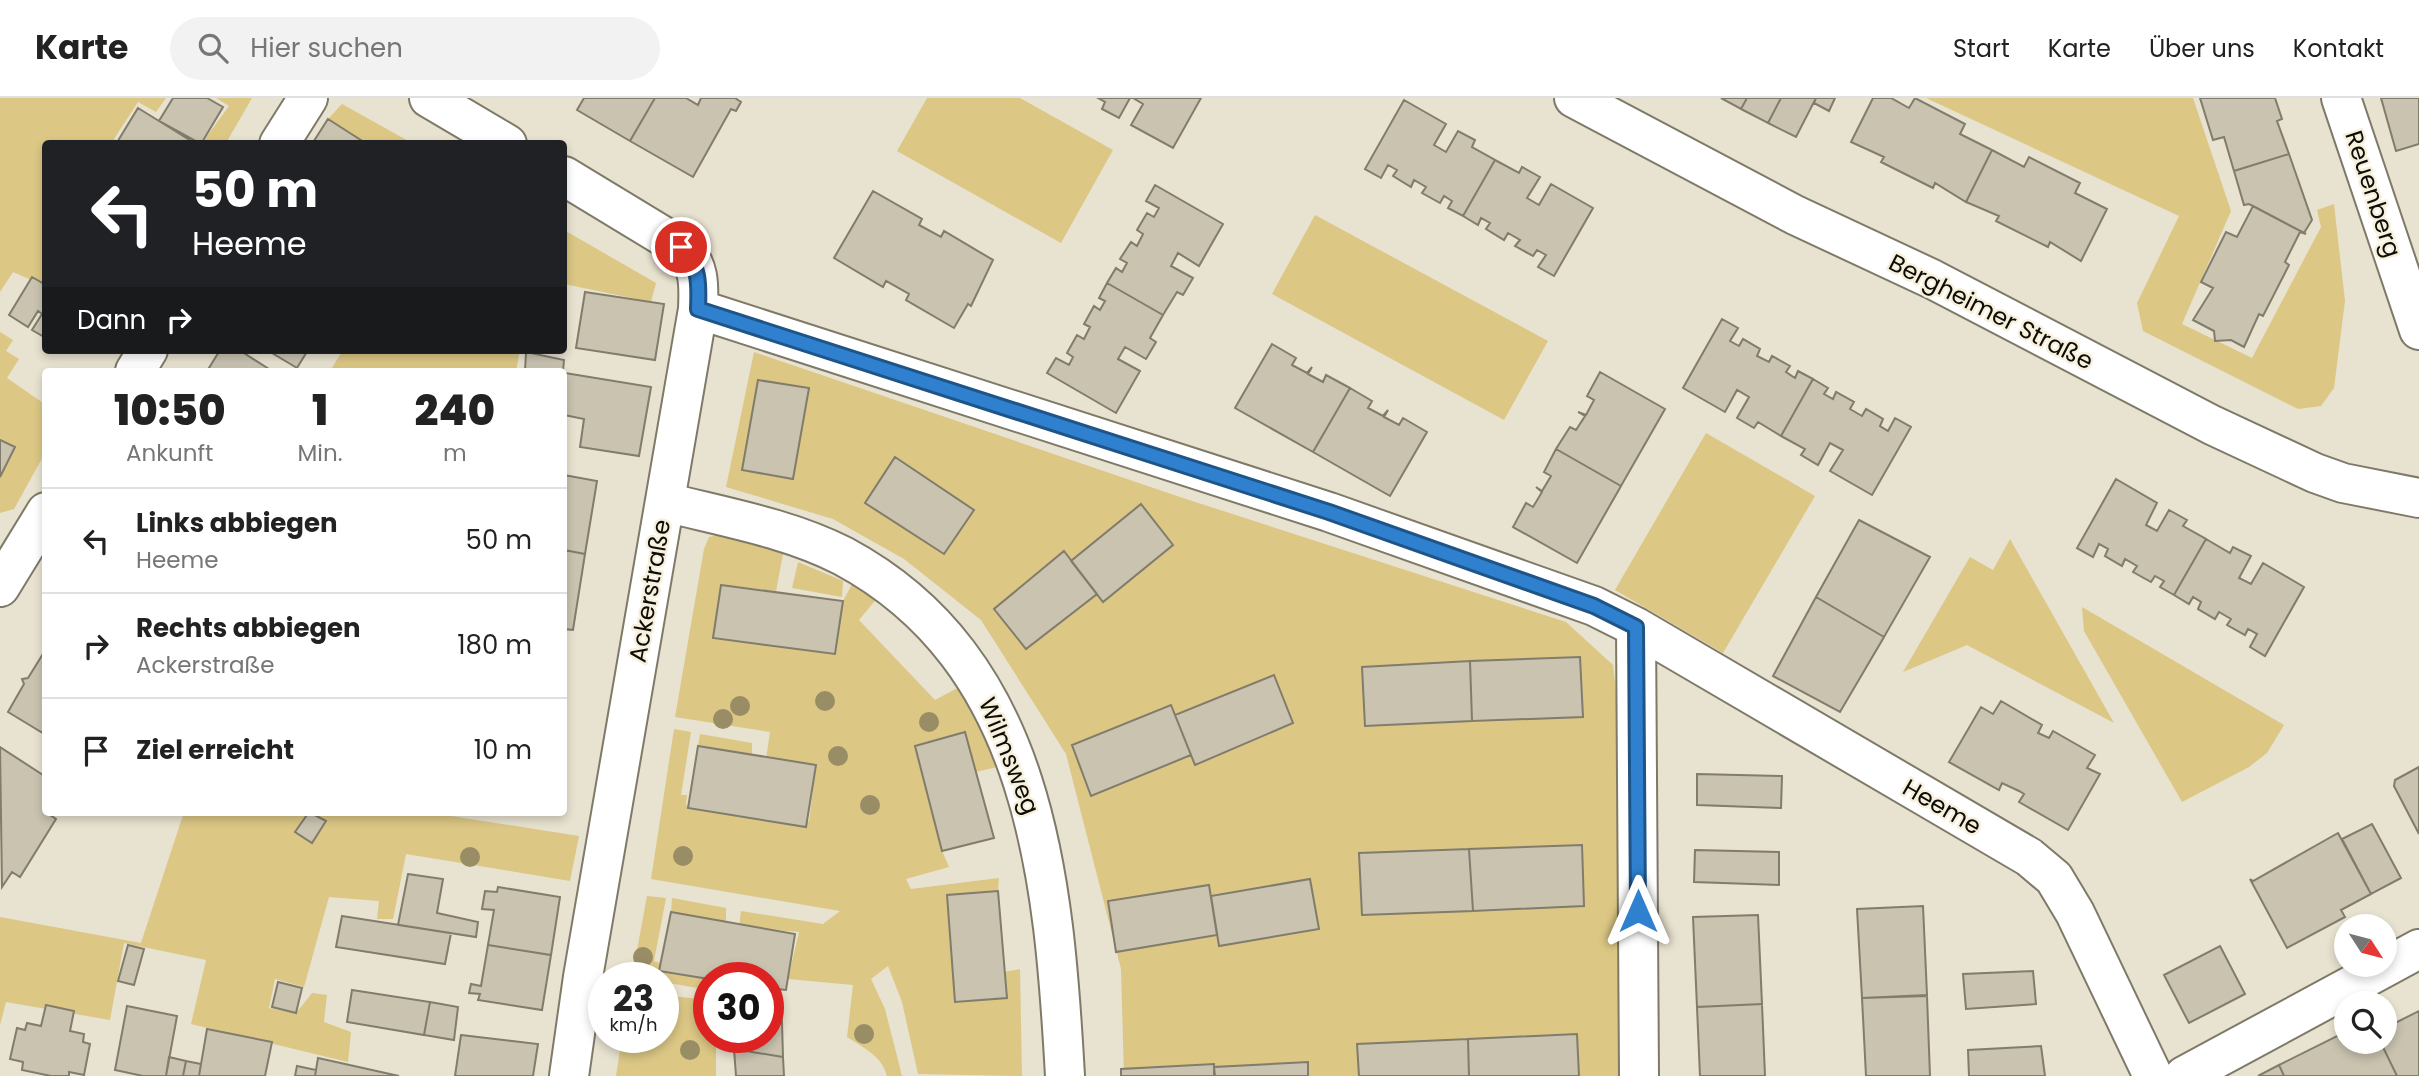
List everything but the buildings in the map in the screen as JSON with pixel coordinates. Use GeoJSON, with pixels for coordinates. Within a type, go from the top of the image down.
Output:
{"type":"FeatureCollection","features":[{"type":"Feature","properties":{"kind":"street"},"geometry":{"type":"LineString","coordinates":[[282,140],[308,98]]}},
{"type":"Feature","properties":{"kind":"street"},"geometry":{"type":"LineString","coordinates":[[429,98],[500,140]]}},
{"type":"Feature","properties":{"kind":"street","name":"Bergheimer Straße"},"geometry":{"type":"LineString","coordinates":[[1574,98],[1795,215],[1932,279],[2212,425],[2315,473],[2343,483],[2419,498]]}},
{"type":"Feature","properties":{"kind":"street","name":"Reuenberg"},"geometry":{"type":"LineString","coordinates":[[2341,98],[2419,330]]}},
{"type":"Feature","properties":{"kind":"street","name":"Ackerstraße"},"geometry":{"type":"LineString","coordinates":[[567,178],[692,257],[699,285],[698,309],[583,976],[569,1076]]}},
{"type":"Feature","properties":{"kind":"street","name":"Heeme"},"geometry":{"type":"LineString","coordinates":[[698,309],[1329,512],[1594,606],[1636,627],[2029,857],[2054,878],[2076,913],[2153,1076]]}},
{"type":"Feature","properties":{"kind":"street","name":"Wilmsweg"},"geometry":{"type":"LineString","coordinates":[[665,502],[798,537],[842,556],[884,582],[914,606],[964,658],[999,720],[1034,816],[1045,864],[1057,954],[1065,1076]]}},
{"type":"Feature","properties":{"kind":"street"},"geometry":{"type":"LineString","coordinates":[[5,567],[42,518]]}},
{"type":"Feature","properties":{"kind":"street"},"geometry":{"type":"LineString","coordinates":[[1636,627],[1639,1076]]}},
{"type":"Feature","properties":{"kind":"street"},"geometry":{"type":"LineString","coordinates":[[2184,1076],[2419,949]]}},
{"type":"Feature","properties":{"kind":"shaded area"},"geometry":{"type":"Polygon","coordinates":[[[0,98],[166,98],[156,112],[138,102],[115,140],[42,140],[42,285],[13,272],[0,292],[0,98]]]}},
{"type":"Feature","properties":{"kind":"shaded area"},"geometry":{"type":"Polygon","coordinates":[[[216,98],[252,98],[228,140],[204,140],[229,106],[216,98]]]}},
{"type":"Feature","properties":{"kind":"shaded area"},"geometry":{"type":"Polygon","coordinates":[[[927,98],[1020,98],[1113,150],[1061,243],[897,151],[927,98]]]}},
{"type":"Feature","properties":{"kind":"shaded area"},"geometry":{"type":"Polygon","coordinates":[[[1926,98],[2193,98],[2231,211],[2182,324],[2252,358],[2321,227],[2317,210],[2334,204],[2345,301],[2334,388],[2321,406],[2298,409],[2143,331],[2137,303],[2179,216],[1926,98]]]}},
{"type":"Feature","properties":{"kind":"shaded area"},"geometry":{"type":"Polygon","coordinates":[[[342,104],[407,140],[361,140],[328,119],[342,104]]]}},
{"type":"Feature","properties":{"kind":"shaded area"},"geometry":{"type":"Polygon","coordinates":[[[1315,215],[1548,341],[1504,420],[1272,294],[1315,215]]]}},
{"type":"Feature","properties":{"kind":"shaded area"},"geometry":{"type":"Polygon","coordinates":[[[567,232],[656,283],[651,302],[567,285],[567,232]]]}},
{"type":"Feature","properties":{"kind":"shaded area"},"geometry":{"type":"Polygon","coordinates":[[[0,332],[13,340],[6,351],[19,359],[7,378],[42,402],[42,458],[14,509],[0,513],[0,332]]]}},
{"type":"Feature","properties":{"kind":"shaded area"},"geometry":{"type":"Polygon","coordinates":[[[754,352],[1183,498],[1566,622],[1613,665],[1617,701],[1620,1076],[1124,1076],[1121,969],[1066,754],[981,620],[904,559],[833,519],[726,487],[754,352]]]}},
{"type":"Feature","properties":{"kind":"shaded area"},"geometry":{"type":"Polygon","coordinates":[[[341,354],[519,354],[517,368],[332,368],[341,354]]]}},
{"type":"Feature","properties":{"kind":"shaded area"},"geometry":{"type":"Polygon","coordinates":[[[1706,433],[1815,496],[1723,653],[1615,590],[1706,433]]]}},
{"type":"Feature","properties":{"kind":"shaded area"},"geometry":{"type":"Polygon","coordinates":[[[718,535],[784,549],[776,591],[721,585],[714,637],[834,654],[843,601],[857,575],[883,591],[859,620],[935,700],[963,685],[1001,766],[976,772],[965,732],[915,746],[942,851],[949,867],[906,879],[911,889],[999,878],[998,891],[947,896],[955,1002],[1006,998],[1004,972],[1020,969],[1022,1076],[918,1074],[902,1002],[888,966],[871,979],[885,1009],[902,1076],[887,1076],[877,1058],[847,1037],[853,985],[788,979],[799,932],[739,927],[741,911],[823,924],[840,911],[651,879],[674,729],[691,732],[681,795],[687,795],[686,805],[809,821],[816,767],[766,759],[770,732],[675,717],[704,549],[709,537],[718,535]]]}},
{"type":"Feature","properties":{"kind":"shaded area"},"geometry":{"type":"Polygon","coordinates":[[[2010,539],[2114,723],[1967,645],[1903,672],[1970,557],[1993,570],[2010,539]]]}},
{"type":"Feature","properties":{"kind":"shaded area"},"geometry":{"type":"Polygon","coordinates":[[[798,562],[843,581],[842,597],[792,588],[798,562]]]}},
{"type":"Feature","properties":{"kind":"shaded area"},"geometry":{"type":"Polygon","coordinates":[[[2082,607],[2284,725],[2267,753],[2249,767],[2182,802],[2084,631],[2082,607]]]}},
{"type":"Feature","properties":{"kind":"shaded area"},"geometry":{"type":"Polygon","coordinates":[[[700,734],[752,743],[752,754],[698,746],[700,734]]]}},
{"type":"Feature","properties":{"kind":"shaded area"},"geometry":{"type":"Polygon","coordinates":[[[183,816],[452,816],[579,836],[570,881],[406,854],[393,919],[377,919],[379,901],[329,897],[304,987],[275,979],[269,1008],[296,1013],[312,993],[327,995],[324,1022],[351,1032],[348,1062],[191,1024],[206,960],[124,943],[110,1020],[6,1002],[0,1025],[0,917],[141,943],[183,816]]]}},
{"type":"Feature","properties":{"kind":"shaded area"},"geometry":{"type":"Polygon","coordinates":[[[647,896],[666,898],[654,961],[657,962],[635,962],[647,896]]]}},
{"type":"Feature","properties":{"kind":"shaded area"},"geometry":{"type":"Polygon","coordinates":[[[672,898],[726,908],[726,923],[671,912],[672,898]]]}},
{"type":"Feature","properties":{"kind":"shaded area"},"geometry":{"type":"Polygon","coordinates":[[[679,969],[693,974],[693,987],[679,985],[679,969]]]}},
{"type":"Feature","properties":{"kind":"shaded area"},"geometry":{"type":"Polygon","coordinates":[[[679,997],[693,998],[693,1053],[716,1053],[716,1076],[616,1076],[620,1053],[679,1053],[679,997]]]}},
{"type":"Feature","properties":{"kind":"route"},"geometry":{"type":"LineString","coordinates":[[681,247],[692,257],[697,270],[698,309],[762,327],[1190,469],[1329,512],[1438,553],[1594,606],[1636,627],[1638,911]]}}]}
